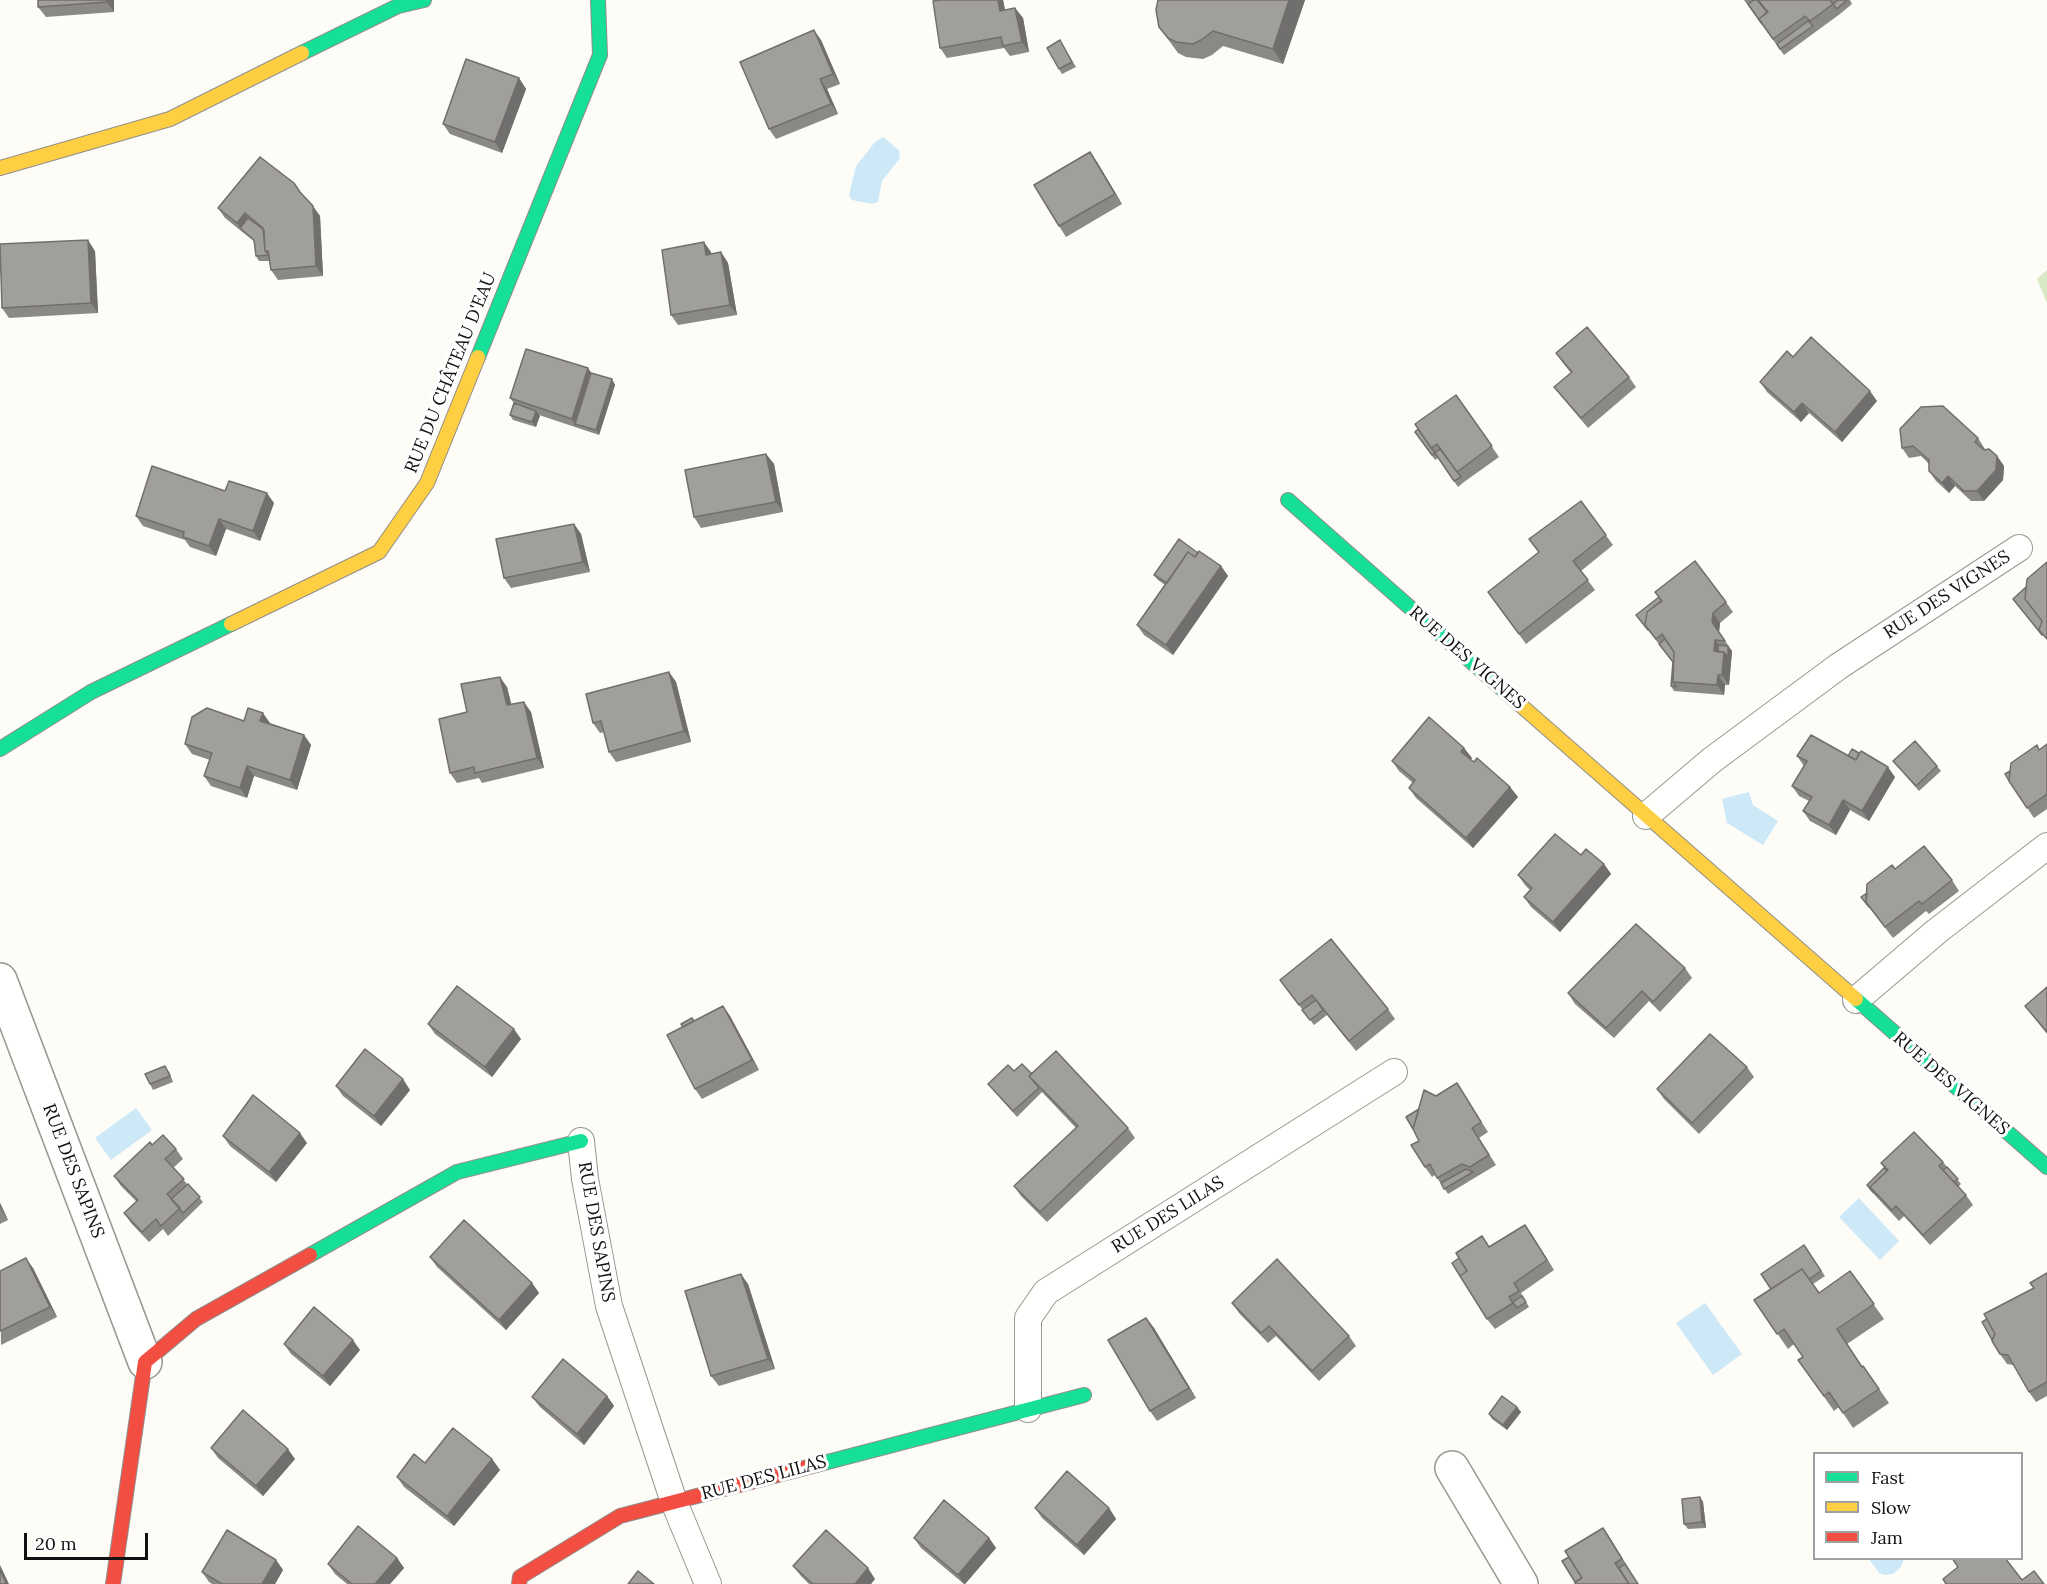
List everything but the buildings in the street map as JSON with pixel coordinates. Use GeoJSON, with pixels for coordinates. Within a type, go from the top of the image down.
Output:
{"type":"FeatureCollection","features":[{"type":"Feature","properties":{"kind":"street","name":"RUE DU CHÂTEAU D'EAU"},"geometry":{"type":"LineString","coordinates":[[0,749],[91,692],[379,552],[427,483],[600,55],[598,0]]}},
{"type":"Feature","properties":{"kind":"street"},"geometry":{"type":"LineString","coordinates":[[0,168],[170,119],[407,2]]}},
{"type":"Feature","properties":{"kind":"street","name":"RUE DES VIGNES"},"geometry":{"type":"LineString","coordinates":[[1288,500],[2047,1167]]}},
{"type":"Feature","properties":{"kind":"street","name":"RUE DES SAPINS"},"geometry":{"type":"LineString","coordinates":[[0,980],[146,1362],[113,1584]]}},
{"type":"Feature","properties":{"kind":"street","name":"RUE DES SAPINS"},"geometry":{"type":"LineString","coordinates":[[146,1362],[196,1319],[457,1172],[581,1141]]}},
{"type":"Feature","properties":{"kind":"street","name":"RUE DES LILAS"},"geometry":{"type":"LineString","coordinates":[[519,1584],[520,1577],[620,1516],[1084,1395]]}},
{"type":"Feature","properties":{"kind":"street"},"geometry":{"type":"LineString","coordinates":[[1452,1468],[1521,1584]]}},
{"type":"Feature","properties":{"kind":"lane","name":"RUE DES VIGNES"},"geometry":{"type":"LineString","coordinates":[[1646,816],[1712,760],[1839,666],[2019,548]]}},
{"type":"Feature","properties":{"kind":"lane"},"geometry":{"type":"LineString","coordinates":[[1856,1000],[1937,931],[2047,846]]}},
{"type":"Feature","properties":{"kind":"lane","name":"RUE DES LILAS"},"geometry":{"type":"LineString","coordinates":[[1028,1409],[1028,1318],[1046,1292],[1394,1072]]}},
{"type":"Feature","properties":{"kind":"lane","name":"RUE DES SAPINS"},"geometry":{"type":"LineString","coordinates":[[581,1141],[585,1179],[609,1306],[674,1502],[708,1584]]}},
{"type":"Feature","properties":{"kind":"green space"},"geometry":{"type":"Polygon","coordinates":[[[2047,270],[2047,303],[2037,279],[2047,270]]]}},
{"type":"Feature","properties":{"kind":"water"},"geometry":{"type":"Polygon","coordinates":[[[883,137],[899,150],[900,158],[882,181],[878,202],[872,204],[852,200],[849,195],[856,166],[875,142],[883,137]]]}},
{"type":"Feature","properties":{"kind":"water"},"geometry":{"type":"Polygon","coordinates":[[[1749,792],[1753,805],[1778,821],[1763,845],[1727,823],[1722,799],[1749,792]]]}},
{"type":"Feature","properties":{"kind":"water"},"geometry":{"type":"Polygon","coordinates":[[[136,1108],[152,1130],[111,1160],[95,1138],[136,1108]]]}},
{"type":"Feature","properties":{"kind":"water"},"geometry":{"type":"Polygon","coordinates":[[[1859,1198],[1899,1241],[1880,1260],[1839,1217],[1859,1198]]]}},
{"type":"Feature","properties":{"kind":"water"},"geometry":{"type":"Polygon","coordinates":[[[1705,1303],[1742,1354],[1713,1375],[1676,1323],[1705,1303]]]}},
{"type":"Feature","properties":{"kind":"water"},"geometry":{"type":"Polygon","coordinates":[[[1870,1560],[1903,1560],[1900,1568],[1893,1574],[1879,1573],[1870,1560]]]}},
{"type":"Feature","properties":{"kind":"traffic: fast"},"geometry":{"type":"LineString","coordinates":[[302,53],[398,6],[424,0]]}},
{"type":"Feature","properties":{"kind":"traffic: fast"},"geometry":{"type":"LineString","coordinates":[[478,357],[600,55],[598,0]]}},
{"type":"Feature","properties":{"kind":"traffic: fast"},"geometry":{"type":"LineString","coordinates":[[1288,500],[1517,702]]}},
{"type":"Feature","properties":{"kind":"traffic: fast"},"geometry":{"type":"LineString","coordinates":[[0,749],[91,692],[231,624]]}},
{"type":"Feature","properties":{"kind":"traffic: fast"},"geometry":{"type":"LineString","coordinates":[[1856,999],[2047,1167]]}},
{"type":"Feature","properties":{"kind":"traffic: fast"},"geometry":{"type":"LineString","coordinates":[[310,1255],[457,1172],[581,1141]]}},
{"type":"Feature","properties":{"kind":"traffic: fast"},"geometry":{"type":"LineString","coordinates":[[816,1465],[1084,1395]]}},
{"type":"Feature","properties":{"kind":"traffic: slow"},"geometry":{"type":"LineString","coordinates":[[0,168],[170,119],[302,53]]}},
{"type":"Feature","properties":{"kind":"traffic: slow"},"geometry":{"type":"LineString","coordinates":[[231,624],[379,552],[427,483],[478,357]]}},
{"type":"Feature","properties":{"kind":"traffic: slow"},"geometry":{"type":"LineString","coordinates":[[1517,702],[1856,999]]}},
{"type":"Feature","properties":{"kind":"traffic: jam"},"geometry":{"type":"LineString","coordinates":[[113,1584],[145,1362],[196,1319],[310,1255]]}},
{"type":"Feature","properties":{"kind":"traffic: jam"},"geometry":{"type":"LineString","coordinates":[[519,1584],[520,1577],[620,1516],[816,1465]]}}]}
